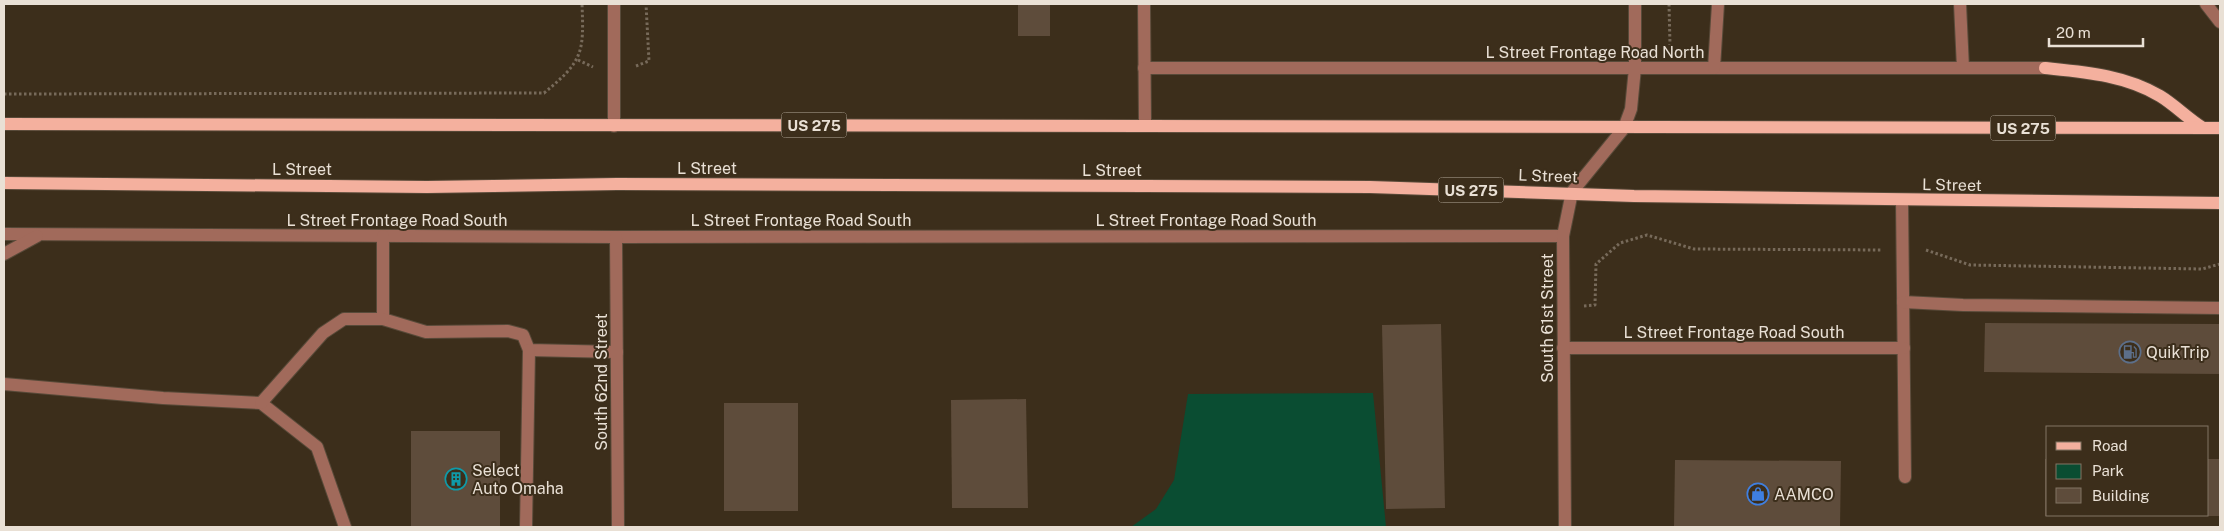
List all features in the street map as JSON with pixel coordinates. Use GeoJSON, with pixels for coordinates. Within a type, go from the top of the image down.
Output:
{"type":"FeatureCollection","features":[{"type":"Feature","properties":{"kind":"main road"},"geometry":{"type":"LineString","coordinates":[[2045,68],[2083,72],[2137,84],[2160,96],[2203,128],[2220,124]]}},
{"type":"Feature","properties":{"kind":"main road","name":"US 275"},"geometry":{"type":"LineString","coordinates":[[4,124],[2220,128]]}},
{"type":"Feature","properties":{"kind":"main road","name":"L Street"},"geometry":{"type":"LineString","coordinates":[[4,183],[417,186],[617,184],[1370,187],[1572,192],[1634,196],[2220,203]]}},
{"type":"Feature","properties":{"kind":"street"},"geometry":{"type":"LineString","coordinates":[[614,4],[614,126]]}},
{"type":"Feature","properties":{"kind":"street"},"geometry":{"type":"LineString","coordinates":[[1144,4],[1145,125]]}},
{"type":"Feature","properties":{"kind":"street"},"geometry":{"type":"LineString","coordinates":[[1624,128],[1631,109],[1635,68],[1635,4]]}},
{"type":"Feature","properties":{"kind":"street"},"geometry":{"type":"LineString","coordinates":[[1714,68],[1718,4]]}},
{"type":"Feature","properties":{"kind":"street"},"geometry":{"type":"LineString","coordinates":[[1960,4],[1963,68]]}},
{"type":"Feature","properties":{"kind":"street"},"geometry":{"type":"LineString","coordinates":[[2206,4],[2220,22]]}},
{"type":"Feature","properties":{"kind":"street","name":"L Street Frontage Road North"},"geometry":{"type":"LineString","coordinates":[[1144,68],[2045,68]]}},
{"type":"Feature","properties":{"kind":"street","name":"South 61st Street"},"geometry":{"type":"LineString","coordinates":[[1565,527],[1563,236],[1572,192],[1624,128]]}},
{"type":"Feature","properties":{"kind":"street"},"geometry":{"type":"LineString","coordinates":[[1902,200],[1905,477]]}},
{"type":"Feature","properties":{"kind":"street","name":"L Street Frontage Road South"},"geometry":{"type":"LineString","coordinates":[[4,234],[616,237],[1563,236]]}},
{"type":"Feature","properties":{"kind":"street","name":"L Street Frontage Road South"},"geometry":{"type":"LineString","coordinates":[[4,254],[40,234]]}},
{"type":"Feature","properties":{"kind":"street"},"geometry":{"type":"LineString","coordinates":[[383,236],[383,319]]}},
{"type":"Feature","properties":{"kind":"street","name":"South 62nd Street"},"geometry":{"type":"LineString","coordinates":[[616,237],[618,527]]}},
{"type":"Feature","properties":{"kind":"street"},"geometry":{"type":"LineString","coordinates":[[1903,302],[1963,305],[2220,308]]}},
{"type":"Feature","properties":{"kind":"street"},"geometry":{"type":"LineString","coordinates":[[261,403],[324,333],[344,319],[383,319],[426,332],[508,331],[523,335],[530,350],[526,527]]}},
{"type":"Feature","properties":{"kind":"street","name":"L Street Frontage Road South"},"geometry":{"type":"LineString","coordinates":[[1563,348],[1904,348]]}},
{"type":"Feature","properties":{"kind":"street"},"geometry":{"type":"LineString","coordinates":[[530,350],[617,352]]}},
{"type":"Feature","properties":{"kind":"street"},"geometry":{"type":"LineString","coordinates":[[4,384],[164,398],[261,403],[317,447],[345,527]]}},
{"type":"Feature","properties":{"kind":"path"},"geometry":{"type":"LineString","coordinates":[[4,94],[544,93],[564,77],[578,60],[584,41],[582,4]]}},
{"type":"Feature","properties":{"kind":"path"},"geometry":{"type":"LineString","coordinates":[[1669,4],[1670,68]]}},
{"type":"Feature","properties":{"kind":"path"},"geometry":{"type":"LineString","coordinates":[[1564,306],[1595,305],[1596,264],[1620,243],[1647,235],[1694,249],[1929,251],[1970,265],[2202,269],[2220,264]]}},
{"type":"Feature","properties":{"kind":"green space"},"geometry":{"type":"Polygon","coordinates":[[[1373,393],[1386,527],[1131,527],[1156,509],[1174,480],[1188,394],[1373,393]]]}},
{"type":"Feature","properties":{"kind":"building"},"geometry":{"type":"Polygon","coordinates":[[[1018,4],[1050,4],[1050,36],[1018,36],[1018,4]]]}},
{"type":"Feature","properties":{"kind":"building"},"geometry":{"type":"Polygon","coordinates":[[[1985,323],[2220,324],[2220,374],[1984,372],[1985,323]]]}},
{"type":"Feature","properties":{"kind":"building"},"geometry":{"type":"Polygon","coordinates":[[[1441,324],[1445,508],[1386,509],[1382,325],[1441,324]]]}},
{"type":"Feature","properties":{"kind":"building"},"geometry":{"type":"Polygon","coordinates":[[[1026,399],[1028,508],[952,508],[951,400],[1026,399]]]}},
{"type":"Feature","properties":{"kind":"building"},"geometry":{"type":"Polygon","coordinates":[[[724,403],[798,403],[798,511],[724,511],[724,403]]]}},
{"type":"Feature","properties":{"kind":"building","name":"Select Auto Omaha"},"geometry":{"type":"Polygon","coordinates":[[[411,431],[500,431],[500,527],[411,527],[411,431]]]}},
{"type":"Feature","properties":{"kind":"building"},"geometry":{"type":"Polygon","coordinates":[[[2045,459],[2046,459],[2046,516],[2045,459]]]}},
{"type":"Feature","properties":{"kind":"building"},"geometry":{"type":"Polygon","coordinates":[[[2209,459],[2219,459],[2219,516],[2209,516],[2209,459]]]}},
{"type":"Feature","properties":{"kind":"building","name":"AAMCO"},"geometry":{"type":"Polygon","coordinates":[[[1675,460],[1841,461],[1840,527],[1674,527],[1675,460]]]}},
{"type":"Feature","properties":{"kind":"place","name":"QuikTrip"},"geometry":{"type":"Point","coordinates":[2130,352]}},
{"type":"Feature","properties":{"kind":"place","name":"Select Auto Omaha"},"geometry":{"type":"Point","coordinates":[456,479]}},
{"type":"Feature","properties":{"kind":"place","name":"AAMCO"},"geometry":{"type":"Point","coordinates":[1758,494]}}]}
